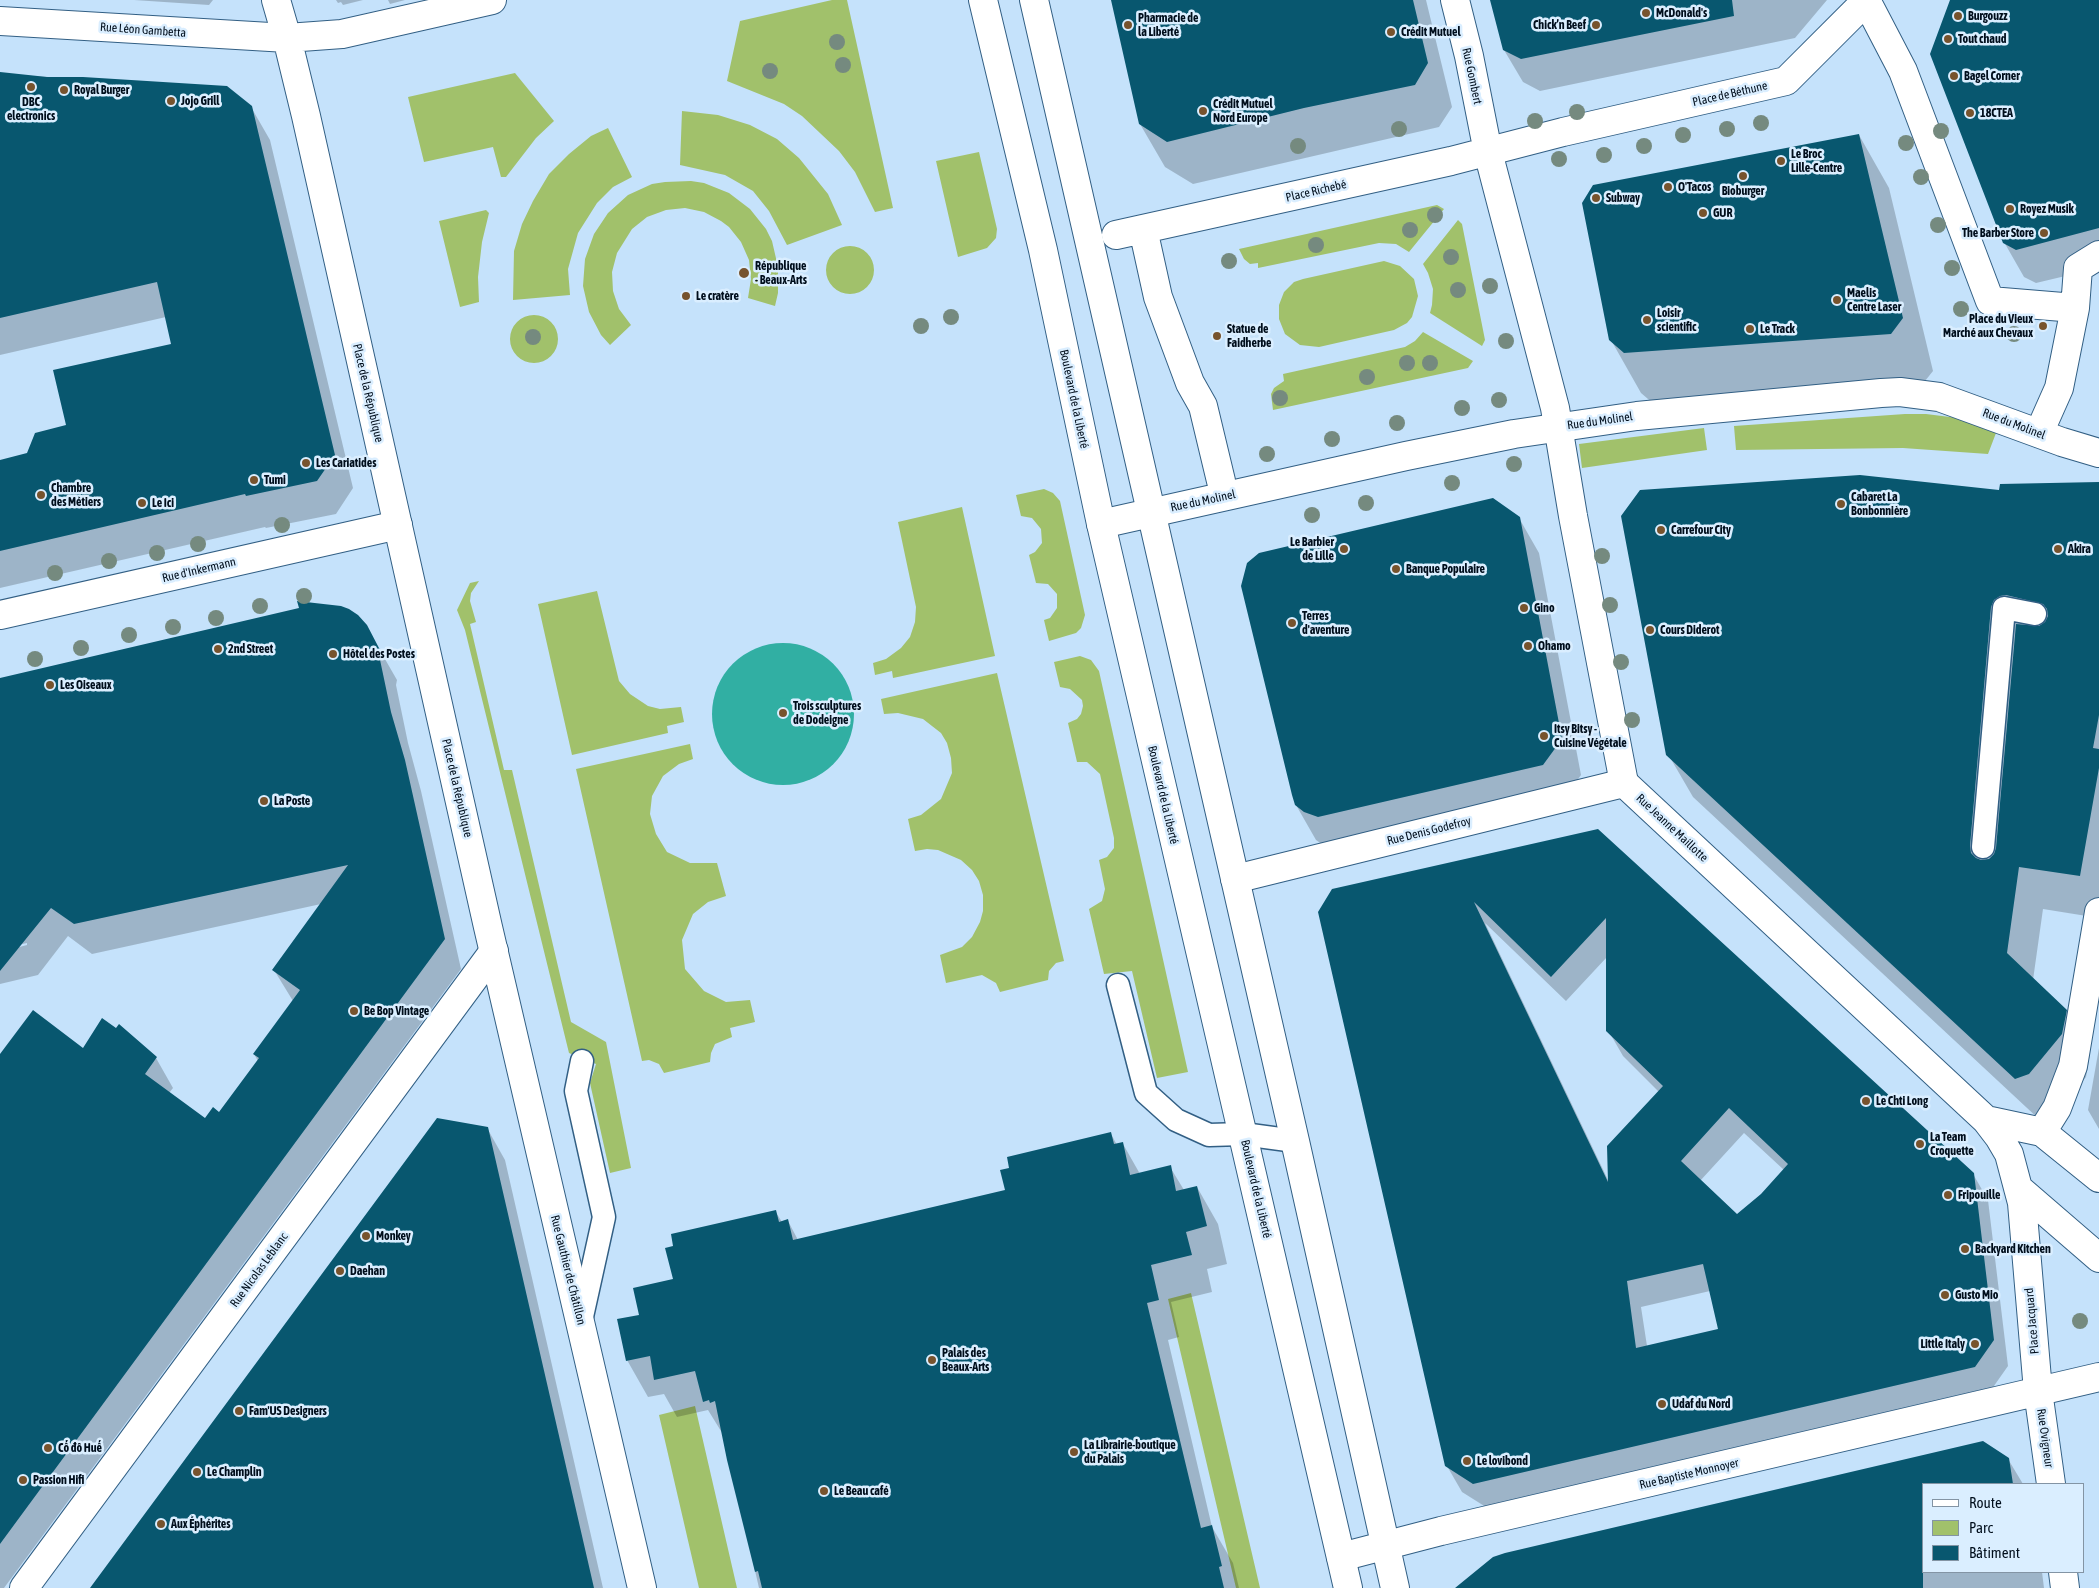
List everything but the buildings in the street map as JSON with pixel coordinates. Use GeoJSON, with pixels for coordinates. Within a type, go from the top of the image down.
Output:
{"type":"FeatureCollection","features":[{"type":"Feature","properties":{"kind":"street","name":"Place de la République"},"geometry":{"type":"LineString","coordinates":[[276,0],[306,116],[494,951]]}},
{"type":"Feature","properties":{"kind":"street"},"geometry":{"type":"LineString","coordinates":[[287,38],[342,34],[492,0]]}},
{"type":"Feature","properties":{"kind":"street","name":"Boulevard de la Liberté"},"geometry":{"type":"LineString","coordinates":[[983,0],[1043,250],[1101,524],[1348,1588]]}},
{"type":"Feature","properties":{"kind":"street"},"geometry":{"type":"LineString","coordinates":[[1034,0],[1295,1141],[1395,1588]]}},
{"type":"Feature","properties":{"kind":"street","name":"Rue Gombert"},"geometry":{"type":"LineString","coordinates":[[1455,0],[1469,56],[1488,152]]}},
{"type":"Feature","properties":{"kind":"street","name":"Place de Béthune"},"geometry":{"type":"LineString","coordinates":[[1563,132],[1786,81],[1866,0],[1903,71],[1941,167],[1990,301],[2075,308]]}},
{"type":"Feature","properties":{"kind":"street","name":"Rue Léon Gambetta"},"geometry":{"type":"LineString","coordinates":[[0,21],[287,38]]}},
{"type":"Feature","properties":{"kind":"street","name":"Place Richebé"},"geometry":{"type":"LineString","coordinates":[[1116,236],[1488,152],[1563,132]]}},
{"type":"Feature","properties":{"kind":"street"},"geometry":{"type":"LineString","coordinates":[[1488,152],[1544,363],[1558,427],[1624,783]]}},
{"type":"Feature","properties":{"kind":"street"},"geometry":{"type":"LineString","coordinates":[[1143,230],[1158,296],[1190,383],[1203,406],[1221,481]]}},
{"type":"Feature","properties":{"kind":"street"},"geometry":{"type":"LineString","coordinates":[[2040,433],[2059,388],[2075,308],[2078,268],[2099,255]]}},
{"type":"Feature","properties":{"kind":"street","name":"Rue du Molinel"},"geometry":{"type":"LineString","coordinates":[[1101,524],[1474,442],[1558,427],[1684,410],[1900,392],[1939,398],[2099,453]]}},
{"type":"Feature","properties":{"kind":"street","name":"Rue d'Inkermann"},"geometry":{"type":"LineString","coordinates":[[0,615],[398,525]]}},
{"type":"Feature","properties":{"kind":"street","name":"Rue Denis Godefroy"},"geometry":{"type":"LineString","coordinates":[[1235,879],[1624,783]]}},
{"type":"Feature","properties":{"kind":"street","name":"Rue Jeanne Maillotte"},"geometry":{"type":"LineString","coordinates":[[1624,783],[1986,1120]]}},
{"type":"Feature","properties":{"kind":"street"},"geometry":{"type":"LineString","coordinates":[[2042,1132],[2057,1108],[2073,1066],[2099,912]]}},
{"type":"Feature","properties":{"kind":"street","name":"Rue Gauthier de Châtillon"},"geometry":{"type":"LineString","coordinates":[[494,951],[642,1588]]}},
{"type":"Feature","properties":{"kind":"street","name":"Rue Nicolas Leblanc"},"geometry":{"type":"LineString","coordinates":[[24,1588],[494,951]]}},
{"type":"Feature","properties":{"kind":"street"},"geometry":{"type":"LineString","coordinates":[[1986,1120],[2042,1132],[2099,1178]]}},
{"type":"Feature","properties":{"kind":"street","name":"Place Jacquard"},"geometry":{"type":"LineString","coordinates":[[1986,1120],[2009,1154],[2022,1203],[2038,1391]]}},
{"type":"Feature","properties":{"kind":"street"},"geometry":{"type":"LineString","coordinates":[[2018,1188],[2099,1258]]}},
{"type":"Feature","properties":{"kind":"street"},"geometry":{"type":"LineString","coordinates":[[2038,1391],[2099,1377]]}},
{"type":"Feature","properties":{"kind":"street","name":"Rue Baptiste Monnoyer"},"geometry":{"type":"LineString","coordinates":[[1341,1557],[1441,1531],[2038,1391]]}},
{"type":"Feature","properties":{"kind":"street","name":"Rue Ovigneur"},"geometry":{"type":"LineString","coordinates":[[2038,1391],[2051,1483]]}},
{"type":"Feature","properties":{"kind":"street"},"geometry":{"type":"LineString","coordinates":[[2063,1573],[2065,1588]]}},
{"type":"Feature","properties":{"kind":"lane"},"geometry":{"type":"LineString","coordinates":[[1984,847],[2004,608],[2035,614]]}},
{"type":"Feature","properties":{"kind":"lane"},"geometry":{"type":"LineString","coordinates":[[1118,985],[1146,1093],[1176,1120],[1209,1135],[1243,1134],[1295,1141]]}},
{"type":"Feature","properties":{"kind":"lane"},"geometry":{"type":"LineString","coordinates":[[580,1321],[604,1217],[576,1092],[582,1061]]}},
{"type":"Feature","properties":{"kind":"green space"},"geometry":{"type":"Polygon","coordinates":[[[832,0],[847,0],[893,208],[875,212],[855,172],[839,151],[802,116],[784,104],[727,81],[740,21],[832,0]]]}},
{"type":"Feature","properties":{"kind":"green space"},"geometry":{"type":"Polygon","coordinates":[[[515,73],[554,121],[536,138],[506,177],[501,177],[493,147],[424,162],[408,97],[515,73]]]}},
{"type":"Feature","properties":{"kind":"green space"},"geometry":{"type":"Polygon","coordinates":[[[682,111],[718,115],[750,125],[777,139],[799,158],[828,194],[842,225],[787,245],[769,211],[753,191],[725,175],[680,165],[682,111]]]}},
{"type":"Feature","properties":{"kind":"green space"},"geometry":{"type":"Polygon","coordinates":[[[608,128],[632,177],[613,187],[597,203],[578,233],[568,269],[570,295],[513,300],[514,251],[522,224],[533,201],[549,174],[569,154],[591,136],[608,128]]]}},
{"type":"Feature","properties":{"kind":"green space"},"geometry":{"type":"Polygon","coordinates":[[[979,152],[997,229],[996,238],[987,248],[958,257],[936,161],[979,152]]]}},
{"type":"Feature","properties":{"kind":"green space"},"geometry":{"type":"Polygon","coordinates":[[[691,181],[704,183],[729,193],[750,209],[766,229],[772,241],[778,267],[778,293],[775,306],[748,298],[751,279],[749,260],[741,242],[729,227],[704,212],[685,208],[666,210],[647,217],[632,229],[617,253],[612,272],[613,291],[619,309],[631,325],[610,345],[601,335],[589,312],[583,286],[585,259],[594,234],[608,213],[628,195],[652,184],[691,181]]]}},
{"type":"Feature","properties":{"kind":"green space"},"geometry":{"type":"Polygon","coordinates":[[[1437,205],[1444,209],[1409,252],[1396,244],[1379,243],[1258,268],[1258,263],[1250,264],[1244,259],[1239,249],[1437,205]]]}},
{"type":"Feature","properties":{"kind":"green space"},"geometry":{"type":"Polygon","coordinates":[[[486,210],[489,213],[482,242],[478,277],[479,302],[460,307],[439,221],[486,210]]]}},
{"type":"Feature","properties":{"kind":"green space"},"geometry":{"type":"Polygon","coordinates":[[[1458,220],[1462,224],[1485,340],[1482,346],[1430,313],[1433,289],[1423,264],[1458,220]]]}},
{"type":"Feature","properties":{"kind":"green space"},"geometry":{"type":"Polygon","coordinates":[[[850,246],[859,248],[867,253],[872,261],[874,270],[872,279],[867,287],[859,292],[850,294],[841,292],[833,287],[828,279],[826,270],[828,261],[833,253],[841,248],[850,246]]]}},
{"type":"Feature","properties":{"kind":"green space"},"geometry":{"type":"Polygon","coordinates":[[[1384,261],[1400,266],[1414,279],[1418,296],[1412,317],[1407,323],[1394,330],[1319,347],[1300,345],[1285,334],[1279,319],[1279,305],[1284,292],[1294,282],[1384,261]]]}},
{"type":"Feature","properties":{"kind":"green space"},"geometry":{"type":"Polygon","coordinates":[[[534,315],[543,317],[551,322],[556,330],[558,339],[556,348],[551,356],[543,361],[534,363],[525,361],[517,356],[512,348],[510,339],[512,330],[517,322],[525,317],[534,315]]]}},
{"type":"Feature","properties":{"kind":"green space"},"geometry":{"type":"Polygon","coordinates":[[[1423,332],[1473,361],[1468,368],[1273,410],[1271,394],[1274,388],[1284,381],[1283,374],[1405,347],[1415,341],[1423,332]]]}},
{"type":"Feature","properties":{"kind":"green space"},"geometry":{"type":"Polygon","coordinates":[[[1926,414],[1958,418],[1996,433],[1988,454],[1903,448],[1736,450],[1734,426],[1926,414]]]}},
{"type":"Feature","properties":{"kind":"green space"},"geometry":{"type":"Polygon","coordinates":[[[1704,428],[1707,450],[1582,468],[1579,444],[1704,428]]]}},
{"type":"Feature","properties":{"kind":"green space"},"geometry":{"type":"Polygon","coordinates":[[[1044,489],[1053,493],[1060,501],[1085,615],[1081,628],[1076,633],[1049,641],[1044,620],[1050,618],[1057,608],[1057,594],[1048,584],[1036,583],[1029,555],[1035,552],[1042,543],[1041,529],[1032,518],[1021,516],[1016,495],[1044,489]]]}},
{"type":"Feature","properties":{"kind":"green space"},"geometry":{"type":"Polygon","coordinates":[[[962,507],[995,656],[893,678],[892,671],[875,675],[873,663],[886,659],[901,648],[910,637],[915,622],[916,607],[898,522],[962,507]]]}},
{"type":"Feature","properties":{"kind":"green space"},"geometry":{"type":"Polygon","coordinates":[[[479,581],[471,593],[470,601],[476,622],[470,624],[504,770],[512,770],[571,1022],[606,1042],[631,1168],[610,1173],[590,1083],[596,1064],[569,1053],[465,630],[457,610],[470,583],[479,581]]]}},
{"type":"Feature","properties":{"kind":"green space"},"geometry":{"type":"Polygon","coordinates":[[[597,591],[619,681],[630,694],[648,706],[660,709],[681,707],[684,722],[667,726],[668,733],[572,755],[538,604],[597,591]]]}},
{"type":"Feature","properties":{"kind":"green space"},"geometry":{"type":"Polygon","coordinates":[[[1080,656],[1091,660],[1099,671],[1188,1072],[1157,1078],[1132,971],[1104,974],[1089,909],[1102,901],[1105,889],[1099,860],[1107,857],[1114,848],[1114,838],[1100,774],[1087,762],[1077,762],[1068,723],[1077,719],[1081,714],[1082,700],[1070,689],[1060,687],[1054,662],[1080,656]]]}},
{"type":"Feature","properties":{"kind":"green space"},"geometry":{"type":"Polygon","coordinates":[[[997,673],[1064,961],[1056,963],[1049,971],[1048,980],[1000,992],[996,983],[982,975],[946,983],[940,955],[962,947],[972,937],[980,922],[983,911],[983,895],[979,881],[972,870],[961,860],[938,850],[915,851],[908,819],[921,815],[941,799],[952,773],[951,758],[947,743],[941,733],[923,719],[898,713],[884,714],[881,699],[997,673]]]}},
{"type":"Feature","properties":{"kind":"green space"},"geometry":{"type":"Polygon","coordinates":[[[690,744],[693,759],[679,764],[663,776],[652,796],[650,814],[656,834],[667,852],[690,863],[717,863],[726,896],[708,902],[693,914],[682,940],[685,969],[704,991],[726,1002],[750,1000],[755,1022],[730,1028],[732,1037],[715,1044],[710,1062],[664,1073],[659,1064],[649,1060],[642,1061],[576,769],[690,744]]]}},
{"type":"Feature","properties":{"kind":"green space"},"geometry":{"type":"Polygon","coordinates":[[[1191,1293],[1260,1588],[1236,1588],[1168,1299],[1191,1293]]]}},
{"type":"Feature","properties":{"kind":"green space"},"geometry":{"type":"Polygon","coordinates":[[[695,1406],[737,1588],[699,1588],[659,1415],[695,1406]]]}},
{"type":"Feature","properties":{"kind":"shaded area"},"geometry":{"type":"Polygon","coordinates":[[[783,643],[810,649],[822,655],[833,664],[842,675],[848,687],[854,714],[848,741],[842,753],[833,764],[822,773],[810,779],[783,785],[756,779],[744,773],[733,764],[724,753],[718,741],[712,714],[718,687],[724,675],[733,664],[744,655],[756,649],[783,643]]]}},
{"type":"Feature","properties":{"kind":"place","name":"McDonald's"},"geometry":{"type":"Point","coordinates":[1646,13]}},
{"type":"Feature","properties":{"kind":"place","name":"Burgouzz"},"geometry":{"type":"Point","coordinates":[1958,16]}},
{"type":"Feature","properties":{"kind":"place","name":"Pharmacie de la Liberté"},"geometry":{"type":"Point","coordinates":[1128,25]}},
{"type":"Feature","properties":{"kind":"place","name":"Chick’n Beef"},"geometry":{"type":"Point","coordinates":[1596,25]}},
{"type":"Feature","properties":{"kind":"place","name":"Crédit Mutuel"},"geometry":{"type":"Point","coordinates":[1391,32]}},
{"type":"Feature","properties":{"kind":"place","name":"Tout chaud"},"geometry":{"type":"Point","coordinates":[1948,39]}},
{"type":"Feature","properties":{"kind":"place","name":"Bagel Corner"},"geometry":{"type":"Point","coordinates":[1954,76]}},
{"type":"Feature","properties":{"kind":"place","name":"DBC electronics"},"geometry":{"type":"Point","coordinates":[31,87]}},
{"type":"Feature","properties":{"kind":"place","name":"Royal Burger"},"geometry":{"type":"Point","coordinates":[64,90]}},
{"type":"Feature","properties":{"kind":"place","name":"Jojo Grill"},"geometry":{"type":"Point","coordinates":[171,101]}},
{"type":"Feature","properties":{"kind":"place","name":"Crédit Mutuel Nord Europe"},"geometry":{"type":"Point","coordinates":[1203,111]}},
{"type":"Feature","properties":{"kind":"place","name":"18CTEA"},"geometry":{"type":"Point","coordinates":[1970,113]}},
{"type":"Feature","properties":{"kind":"place","name":"Le Broc Lille-Centre"},"geometry":{"type":"Point","coordinates":[1781,161]}},
{"type":"Feature","properties":{"kind":"place","name":"Bioburger"},"geometry":{"type":"Point","coordinates":[1743,176]}},
{"type":"Feature","properties":{"kind":"place","name":"O'Tacos"},"geometry":{"type":"Point","coordinates":[1668,187]}},
{"type":"Feature","properties":{"kind":"place","name":"Subway"},"geometry":{"type":"Point","coordinates":[1596,198]}},
{"type":"Feature","properties":{"kind":"place","name":"Royez Musik"},"geometry":{"type":"Point","coordinates":[2010,209]}},
{"type":"Feature","properties":{"kind":"place","name":"GUR"},"geometry":{"type":"Point","coordinates":[1703,213]}},
{"type":"Feature","properties":{"kind":"place","name":"The Barber Store"},"geometry":{"type":"Point","coordinates":[2044,233]}},
{"type":"Feature","properties":{"kind":"place","name":"République - Beaux-Arts"},"geometry":{"type":"Point","coordinates":[744,273]}},
{"type":"Feature","properties":{"kind":"place","name":"Le cratère"},"geometry":{"type":"Point","coordinates":[686,296]}},
{"type":"Feature","properties":{"kind":"place","name":"Maelis Centre Laser"},"geometry":{"type":"Point","coordinates":[1837,300]}},
{"type":"Feature","properties":{"kind":"place","name":"Loisir scientific"},"geometry":{"type":"Point","coordinates":[1647,320]}},
{"type":"Feature","properties":{"kind":"place","name":"Place du Vieux Marché aux Chevaux"},"geometry":{"type":"Point","coordinates":[2043,326]}},
{"type":"Feature","properties":{"kind":"place","name":"Le Track"},"geometry":{"type":"Point","coordinates":[1750,329]}},
{"type":"Feature","properties":{"kind":"place","name":"Statue de Faidherbe"},"geometry":{"type":"Point","coordinates":[1217,336]}},
{"type":"Feature","properties":{"kind":"place","name":"Les Cariatides"},"geometry":{"type":"Point","coordinates":[306,463]}},
{"type":"Feature","properties":{"kind":"place","name":"Tumi"},"geometry":{"type":"Point","coordinates":[254,480]}},
{"type":"Feature","properties":{"kind":"place","name":"Chambre des Métiers"},"geometry":{"type":"Point","coordinates":[41,495]}},
{"type":"Feature","properties":{"kind":"place","name":"Le Ici"},"geometry":{"type":"Point","coordinates":[142,503]}},
{"type":"Feature","properties":{"kind":"place","name":"Cabaret La Bonbonnière"},"geometry":{"type":"Point","coordinates":[1841,504]}},
{"type":"Feature","properties":{"kind":"place","name":"Carrefour City"},"geometry":{"type":"Point","coordinates":[1661,530]}},
{"type":"Feature","properties":{"kind":"place","name":"Le Barbier de Lille"},"geometry":{"type":"Point","coordinates":[1344,549]}},
{"type":"Feature","properties":{"kind":"place","name":"Akira"},"geometry":{"type":"Point","coordinates":[2058,549]}},
{"type":"Feature","properties":{"kind":"place","name":"Banque Populaire"},"geometry":{"type":"Point","coordinates":[1396,569]}},
{"type":"Feature","properties":{"kind":"place","name":"Gino"},"geometry":{"type":"Point","coordinates":[1524,608]}},
{"type":"Feature","properties":{"kind":"place","name":"Terres d'aventure"},"geometry":{"type":"Point","coordinates":[1292,623]}},
{"type":"Feature","properties":{"kind":"place","name":"Cours Diderot"},"geometry":{"type":"Point","coordinates":[1650,630]}},
{"type":"Feature","properties":{"kind":"place","name":"Ohamo"},"geometry":{"type":"Point","coordinates":[1528,646]}},
{"type":"Feature","properties":{"kind":"place","name":"2nd Street"},"geometry":{"type":"Point","coordinates":[218,649]}},
{"type":"Feature","properties":{"kind":"place","name":"Hôtel des Postes"},"geometry":{"type":"Point","coordinates":[333,654]}},
{"type":"Feature","properties":{"kind":"place","name":"Les Oiseaux"},"geometry":{"type":"Point","coordinates":[50,685]}},
{"type":"Feature","properties":{"kind":"place","name":"Trois sculptures de Dodeigne"},"geometry":{"type":"Point","coordinates":[783,713]}},
{"type":"Feature","properties":{"kind":"place","name":"Itsy Bitsy - Cuisine Végétale"},"geometry":{"type":"Point","coordinates":[1544,736]}},
{"type":"Feature","properties":{"kind":"place","name":"La Poste"},"geometry":{"type":"Point","coordinates":[264,801]}},
{"type":"Feature","properties":{"kind":"place","name":"Be Bop Vintage"},"geometry":{"type":"Point","coordinates":[354,1011]}},
{"type":"Feature","properties":{"kind":"place","name":"Le Chti Long"},"geometry":{"type":"Point","coordinates":[1866,1101]}},
{"type":"Feature","properties":{"kind":"place","name":"La Team Croquette"},"geometry":{"type":"Point","coordinates":[1920,1144]}},
{"type":"Feature","properties":{"kind":"place","name":"Fripouille"},"geometry":{"type":"Point","coordinates":[1948,1195]}},
{"type":"Feature","properties":{"kind":"place","name":"Monkey"},"geometry":{"type":"Point","coordinates":[366,1236]}},
{"type":"Feature","properties":{"kind":"place","name":"Backyard Kitchen"},"geometry":{"type":"Point","coordinates":[1965,1249]}},
{"type":"Feature","properties":{"kind":"place","name":"Daehan"},"geometry":{"type":"Point","coordinates":[340,1271]}},
{"type":"Feature","properties":{"kind":"place","name":"Gusto Mio"},"geometry":{"type":"Point","coordinates":[1945,1295]}},
{"type":"Feature","properties":{"kind":"place","name":"Little Italy"},"geometry":{"type":"Point","coordinates":[1975,1344]}},
{"type":"Feature","properties":{"kind":"place","name":"Palais des Beaux-Arts"},"geometry":{"type":"Point","coordinates":[932,1360]}},
{"type":"Feature","properties":{"kind":"place","name":"Udaf du Nord"},"geometry":{"type":"Point","coordinates":[1662,1404]}},
{"type":"Feature","properties":{"kind":"place","name":"Fam'US Designers"},"geometry":{"type":"Point","coordinates":[239,1411]}},
{"type":"Feature","properties":{"kind":"place","name":"Cố đô Huế"},"geometry":{"type":"Point","coordinates":[48,1448]}},
{"type":"Feature","properties":{"kind":"place","name":"La Librairie-boutique du Palais"},"geometry":{"type":"Point","coordinates":[1074,1452]}},
{"type":"Feature","properties":{"kind":"place","name":"Le lovibond"},"geometry":{"type":"Point","coordinates":[1467,1461]}},
{"type":"Feature","properties":{"kind":"place","name":"Le Champlin"},"geometry":{"type":"Point","coordinates":[197,1472]}},
{"type":"Feature","properties":{"kind":"place","name":"Passion Hifi"},"geometry":{"type":"Point","coordinates":[23,1480]}},
{"type":"Feature","properties":{"kind":"place","name":"Le Beau café"},"geometry":{"type":"Point","coordinates":[824,1491]}},
{"type":"Feature","properties":{"kind":"place","name":"Aux Éphérites"},"geometry":{"type":"Point","coordinates":[161,1524]}}]}
